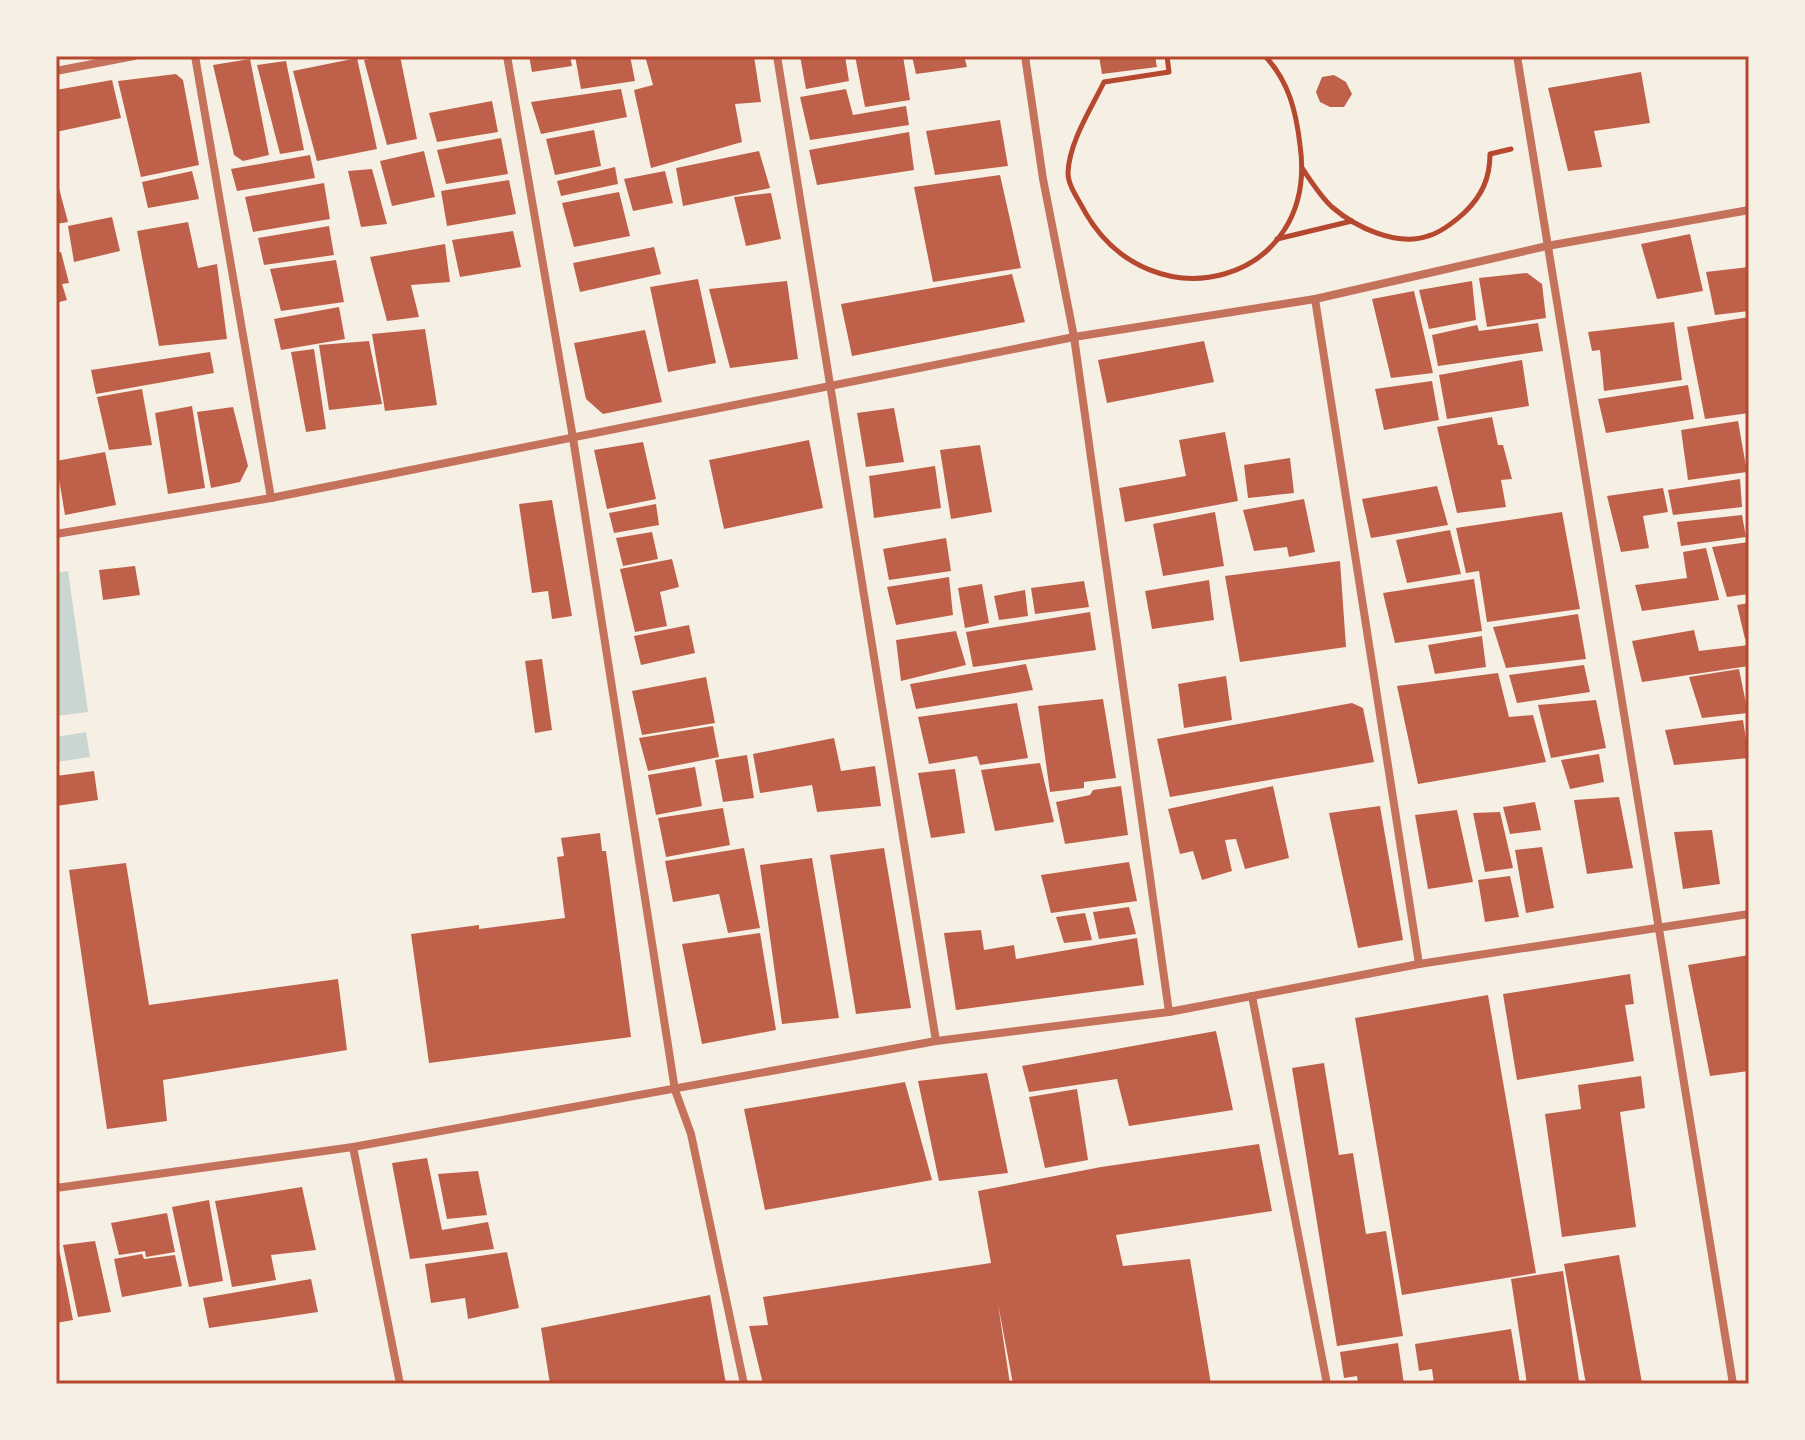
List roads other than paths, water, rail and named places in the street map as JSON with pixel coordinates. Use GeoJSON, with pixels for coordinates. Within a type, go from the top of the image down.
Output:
{"type":"FeatureCollection","features":[{"type":"Feature","properties":{"kind":"street"},"geometry":{"type":"LineString","coordinates":[[56,71],[134,56]]}},
{"type":"Feature","properties":{"kind":"street"},"geometry":{"type":"LineString","coordinates":[[195,56],[271,498]]}},
{"type":"Feature","properties":{"kind":"street"},"geometry":{"type":"LineString","coordinates":[[507,56],[573,438],[675,1090],[691,1134],[744,1384]]}},
{"type":"Feature","properties":{"kind":"street"},"geometry":{"type":"LineString","coordinates":[[777,56],[936,1041]]}},
{"type":"Feature","properties":{"kind":"street"},"geometry":{"type":"LineString","coordinates":[[1025,56],[1043,179],[1074,337],[1169,1012]]}},
{"type":"Feature","properties":{"kind":"street"},"geometry":{"type":"LineString","coordinates":[[1517,56],[1733,1384]]}},
{"type":"Feature","properties":{"kind":"street"},"geometry":{"type":"LineString","coordinates":[[56,534],[271,498],[1074,337],[1315,299],[1547,246],[1749,210]]}},
{"type":"Feature","properties":{"kind":"street"},"geometry":{"type":"LineString","coordinates":[[1315,299],[1419,964]]}},
{"type":"Feature","properties":{"kind":"street"},"geometry":{"type":"LineString","coordinates":[[56,1188],[353,1147],[936,1041],[1169,1012],[1419,964],[1749,914]]}},
{"type":"Feature","properties":{"kind":"street"},"geometry":{"type":"LineString","coordinates":[[1252,996],[1327,1384]]}},
{"type":"Feature","properties":{"kind":"street"},"geometry":{"type":"LineString","coordinates":[[353,1147],[400,1384]]}}]}
